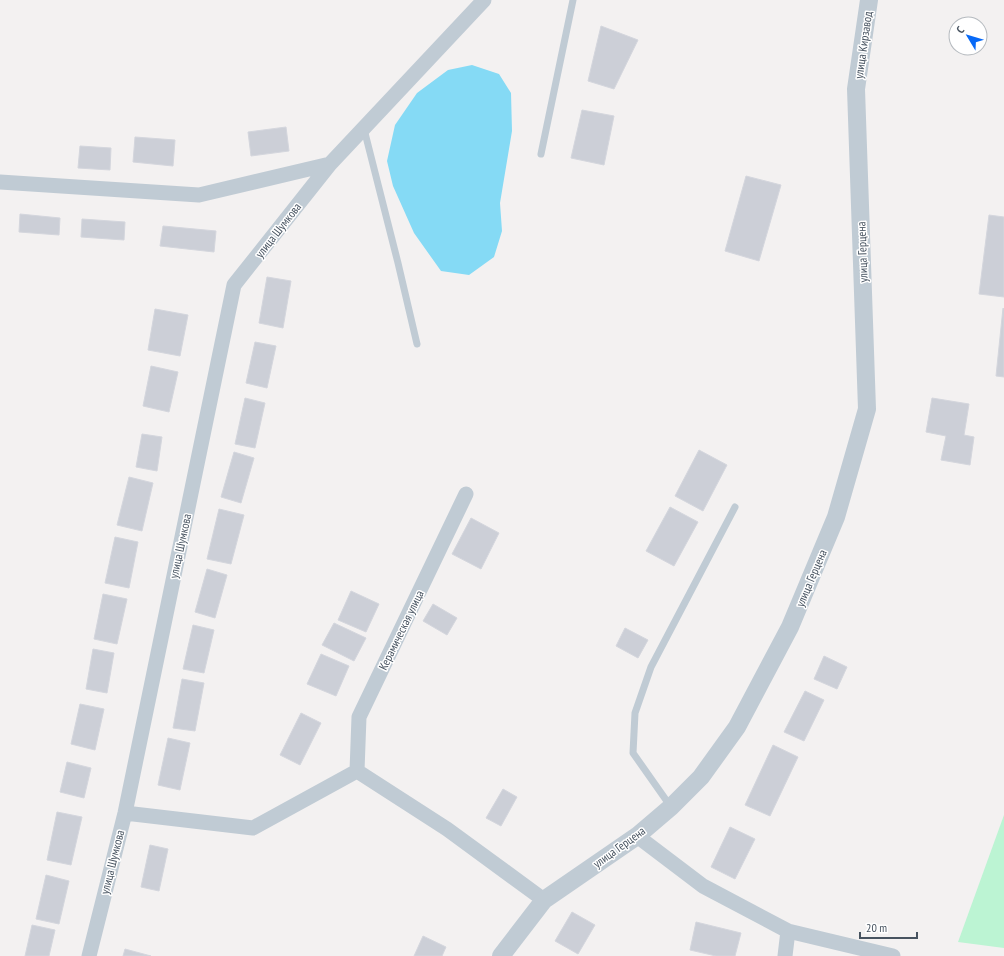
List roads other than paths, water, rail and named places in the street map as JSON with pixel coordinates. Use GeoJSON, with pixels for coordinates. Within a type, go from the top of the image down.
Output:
{"type":"FeatureCollection","features":[{"type":"Feature","properties":{"kind":"street","name":"улица Шумкова"},"geometry":{"type":"LineString","coordinates":[[89,956],[125,813],[234,285],[330,164],[484,0]]}},
{"type":"Feature","properties":{"kind":"street","name":"улица Кирзавод"},"geometry":{"type":"LineString","coordinates":[[856,89],[869,0]]}},
{"type":"Feature","properties":{"kind":"street","name":"улица Герцена"},"geometry":{"type":"LineString","coordinates":[[501,956],[544,900],[637,836],[671,807],[701,777],[737,727],[790,627],[836,517],[867,409],[856,89]]}},
{"type":"Feature","properties":{"kind":"street"},"geometry":{"type":"LineString","coordinates":[[0,182],[199,195],[330,164]]}},
{"type":"Feature","properties":{"kind":"street","name":"Керамическая улица"},"geometry":{"type":"LineString","coordinates":[[357,770],[359,717],[466,494]]}},
{"type":"Feature","properties":{"kind":"street"},"geometry":{"type":"LineString","coordinates":[[125,813],[253,828],[357,770],[447,829],[544,900]]}},
{"type":"Feature","properties":{"kind":"street"},"geometry":{"type":"LineString","coordinates":[[637,836],[703,886],[788,931],[893,956]]}},
{"type":"Feature","properties":{"kind":"street"},"geometry":{"type":"LineString","coordinates":[[785,956],[788,931]]}},
{"type":"Feature","properties":{"kind":"lane"},"geometry":{"type":"LineString","coordinates":[[541,154],[573,0]]}},
{"type":"Feature","properties":{"kind":"lane"},"geometry":{"type":"LineString","coordinates":[[364,128],[417,344]]}},
{"type":"Feature","properties":{"kind":"lane"},"geometry":{"type":"LineString","coordinates":[[671,807],[633,752],[635,713],[650,667],[735,507]]}},
{"type":"Feature","properties":{"kind":"water"},"geometry":{"type":"Polygon","coordinates":[[[472,65],[499,74],[511,93],[512,131],[500,203],[502,231],[494,257],[469,275],[441,271],[414,233],[393,186],[387,161],[395,125],[417,93],[448,70],[472,65]]]}}]}
